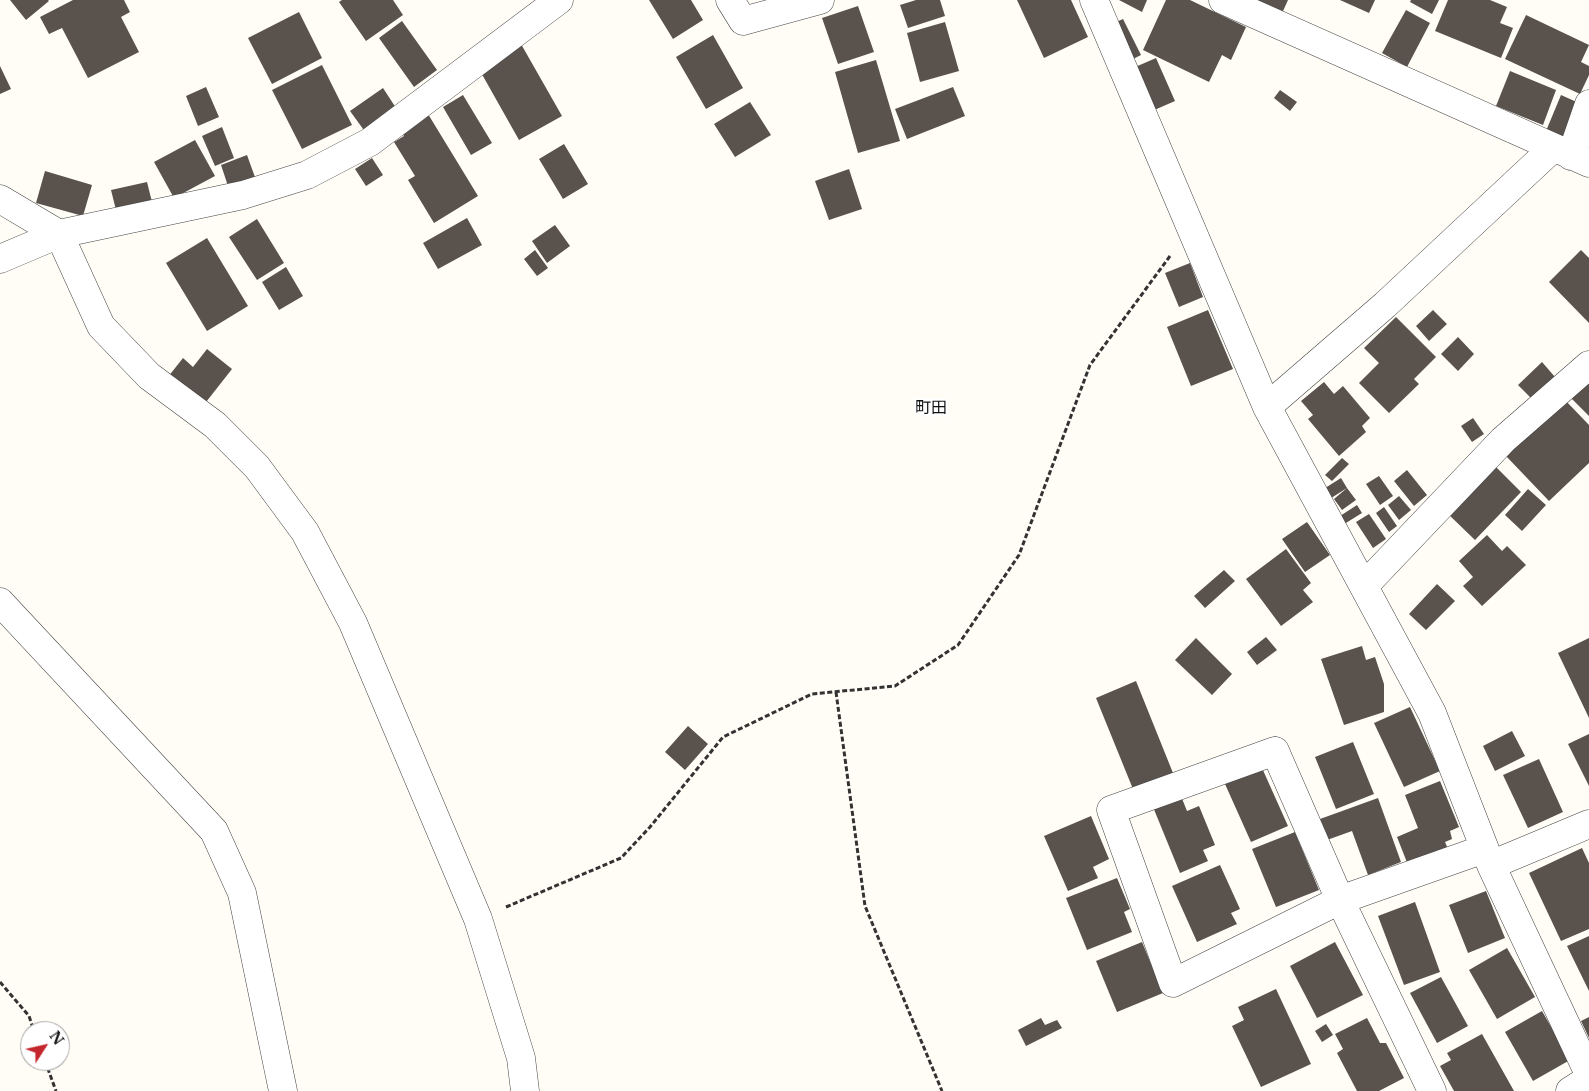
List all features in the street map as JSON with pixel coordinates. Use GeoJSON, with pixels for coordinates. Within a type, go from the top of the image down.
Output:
{"type":"FeatureCollection","features":[{"type":"Feature","properties":{"kind":"street"},"geometry":{"type":"LineString","coordinates":[[0,258],[59,234],[244,195],[307,175],[370,142],[559,0]]}},
{"type":"Feature","properties":{"kind":"street"},"geometry":{"type":"LineString","coordinates":[[730,0],[743,21],[820,0]]}},
{"type":"Feature","properties":{"kind":"street"},"geometry":{"type":"LineString","coordinates":[[1094,0],[1267,407],[1432,713],[1487,857],[1588,1070],[1570,1091]]}},
{"type":"Feature","properties":{"kind":"street"},"geometry":{"type":"LineString","coordinates":[[1223,0],[1571,156]]}},
{"type":"Feature","properties":{"kind":"street"},"geometry":{"type":"LineString","coordinates":[[1267,407],[1385,305],[1571,156],[1589,104]]}},
{"type":"Feature","properties":{"kind":"street"},"geometry":{"type":"LineString","coordinates":[[0,199],[59,234],[101,326],[149,376],[215,425],[257,467],[305,532],[353,623],[478,919],[522,1058],[525,1091]]}},
{"type":"Feature","properties":{"kind":"street"},"geometry":{"type":"LineString","coordinates":[[1365,586],[1503,440],[1589,365]]}},
{"type":"Feature","properties":{"kind":"street"},"geometry":{"type":"LineString","coordinates":[[0,602],[214,831],[242,894],[283,1091]]}},
{"type":"Feature","properties":{"kind":"street"},"geometry":{"type":"LineString","coordinates":[[1432,1091],[1340,900],[1275,751],[1111,810],[1173,983],[1340,900],[1487,857],[1589,824]]}},
{"type":"Feature","properties":{"kind":"path"},"geometry":{"type":"LineString","coordinates":[[478,919],[621,858],[650,827],[723,737],[812,694],[895,686],[958,645],[1019,555],[1090,365],[1191,228]]}},
{"type":"Feature","properties":{"kind":"path"},"geometry":{"type":"LineString","coordinates":[[836,692],[865,906],[942,1091]]}},
{"type":"Feature","properties":{"kind":"path"},"geometry":{"type":"LineString","coordinates":[[0,982],[29,1016],[31,1021]]}},
{"type":"Feature","properties":{"kind":"path"},"geometry":{"type":"LineString","coordinates":[[49,1071],[56,1091]]}},
{"type":"Feature","properties":{"kind":"building"},"geometry":{"type":"Polygon","coordinates":[[[10,0],[48,0],[49,1],[26,20],[10,0]]]}},
{"type":"Feature","properties":{"kind":"building"},"geometry":{"type":"Polygon","coordinates":[[[73,0],[124,0],[130,12],[121,17],[139,52],[88,78],[62,28],[49,34],[40,17],[73,0]]]}},
{"type":"Feature","properties":{"kind":"building"},"geometry":{"type":"Polygon","coordinates":[[[342,0],[393,0],[403,15],[366,41],[339,2],[342,0]]]}},
{"type":"Feature","properties":{"kind":"building"},"geometry":{"type":"Polygon","coordinates":[[[649,0],[691,0],[703,20],[673,39],[649,0]]]}},
{"type":"Feature","properties":{"kind":"building"},"geometry":{"type":"Polygon","coordinates":[[[916,0],[940,0],[945,16],[908,28],[900,5],[916,0]]]}},
{"type":"Feature","properties":{"kind":"building"},"geometry":{"type":"Polygon","coordinates":[[[1017,0],[1071,0],[1088,37],[1044,58],[1017,0]]]}},
{"type":"Feature","properties":{"kind":"building"},"geometry":{"type":"Polygon","coordinates":[[[1119,0],[1147,0],[1142,12],[1119,0]]]}},
{"type":"Feature","properties":{"kind":"building"},"geometry":{"type":"Polygon","coordinates":[[[1166,0],[1190,0],[1246,27],[1231,60],[1222,55],[1209,82],[1143,50],[1166,0]]]}},
{"type":"Feature","properties":{"kind":"building"},"geometry":{"type":"Polygon","coordinates":[[[1236,0],[1288,0],[1279,20],[1236,0]]]}},
{"type":"Feature","properties":{"kind":"building"},"geometry":{"type":"Polygon","coordinates":[[[1340,0],[1375,0],[1369,13],[1340,0]]]}},
{"type":"Feature","properties":{"kind":"building"},"geometry":{"type":"Polygon","coordinates":[[[1411,0],[1439,0],[1432,14],[1410,2],[1411,0]]]}},
{"type":"Feature","properties":{"kind":"building"},"geometry":{"type":"Polygon","coordinates":[[[1448,0],[1490,0],[1507,7],[1500,23],[1513,28],[1501,58],[1435,31],[1448,0]]]}},
{"type":"Feature","properties":{"kind":"building"},"geometry":{"type":"Polygon","coordinates":[[[858,6],[874,52],[838,64],[822,18],[858,6]]]}},
{"type":"Feature","properties":{"kind":"building"},"geometry":{"type":"Polygon","coordinates":[[[1406,10],[1430,23],[1407,67],[1382,53],[1406,10]]]}},
{"type":"Feature","properties":{"kind":"building"},"geometry":{"type":"Polygon","coordinates":[[[299,12],[322,58],[272,84],[248,38],[299,12]]]}},
{"type":"Feature","properties":{"kind":"building"},"geometry":{"type":"Polygon","coordinates":[[[1526,15],[1589,45],[1581,62],[1589,66],[1589,75],[1580,94],[1505,59],[1526,15]]]}},
{"type":"Feature","properties":{"kind":"building"},"geometry":{"type":"Polygon","coordinates":[[[1123,19],[1141,55],[1127,62],[1107,26],[1123,19]]]}},
{"type":"Feature","properties":{"kind":"building"},"geometry":{"type":"Polygon","coordinates":[[[402,21],[437,70],[414,87],[379,38],[402,21]]]}},
{"type":"Feature","properties":{"kind":"building"},"geometry":{"type":"Polygon","coordinates":[[[945,22],[959,71],[920,82],[907,33],[945,22]]]}},
{"type":"Feature","properties":{"kind":"building"},"geometry":{"type":"Polygon","coordinates":[[[713,35],[743,88],[706,109],[676,57],[713,35]]]}},
{"type":"Feature","properties":{"kind":"building"},"geometry":{"type":"Polygon","coordinates":[[[521,44],[562,116],[519,140],[479,69],[521,44]]]}},
{"type":"Feature","properties":{"kind":"building"},"geometry":{"type":"Polygon","coordinates":[[[1156,58],[1175,101],[1152,111],[1133,68],[1156,58]]]}},
{"type":"Feature","properties":{"kind":"building"},"geometry":{"type":"Polygon","coordinates":[[[876,60],[900,141],[858,153],[835,72],[876,60]]]}},
{"type":"Feature","properties":{"kind":"building"},"geometry":{"type":"Polygon","coordinates":[[[322,65],[352,125],[302,149],[272,90],[322,65]]]}},
{"type":"Feature","properties":{"kind":"building"},"geometry":{"type":"Polygon","coordinates":[[[0,66],[11,89],[0,94],[0,66]]]}},
{"type":"Feature","properties":{"kind":"building"},"geometry":{"type":"Polygon","coordinates":[[[1510,71],[1556,90],[1543,125],[1496,106],[1510,71]]]}},
{"type":"Feature","properties":{"kind":"building"},"geometry":{"type":"Polygon","coordinates":[[[206,87],[219,117],[198,126],[186,96],[206,87]]]}},
{"type":"Feature","properties":{"kind":"building"},"geometry":{"type":"Polygon","coordinates":[[[953,87],[965,116],[907,139],[895,109],[953,87]]]}},
{"type":"Feature","properties":{"kind":"building"},"geometry":{"type":"Polygon","coordinates":[[[383,88],[398,111],[366,133],[350,111],[383,88]]]}},
{"type":"Feature","properties":{"kind":"building"},"geometry":{"type":"Polygon","coordinates":[[[1280,90],[1297,102],[1290,111],[1274,98],[1280,90]]]}},
{"type":"Feature","properties":{"kind":"building"},"geometry":{"type":"Polygon","coordinates":[[[463,95],[492,143],[471,155],[443,107],[463,95]]]}},
{"type":"Feature","properties":{"kind":"building"},"geometry":{"type":"Polygon","coordinates":[[[1561,95],[1579,103],[1565,138],[1546,131],[1561,95]]]}},
{"type":"Feature","properties":{"kind":"building"},"geometry":{"type":"Polygon","coordinates":[[[750,102],[771,135],[735,157],[714,124],[750,102]]]}},
{"type":"Feature","properties":{"kind":"building"},"geometry":{"type":"Polygon","coordinates":[[[428,114],[478,196],[434,223],[408,180],[415,176],[394,142],[404,136],[400,131],[428,114]]]}},
{"type":"Feature","properties":{"kind":"building"},"geometry":{"type":"Polygon","coordinates":[[[222,127],[234,158],[215,166],[202,136],[222,127]]]}},
{"type":"Feature","properties":{"kind":"building"},"geometry":{"type":"Polygon","coordinates":[[[195,140],[215,176],[174,198],[154,162],[195,140]]]}},
{"type":"Feature","properties":{"kind":"building"},"geometry":{"type":"Polygon","coordinates":[[[564,144],[588,184],[563,199],[539,159],[564,144]]]}},
{"type":"Feature","properties":{"kind":"building"},"geometry":{"type":"Polygon","coordinates":[[[247,155],[256,180],[229,189],[221,165],[247,155]]]}},
{"type":"Feature","properties":{"kind":"building"},"geometry":{"type":"Polygon","coordinates":[[[372,158],[383,175],[366,186],[355,169],[372,158]]]}},
{"type":"Feature","properties":{"kind":"building"},"geometry":{"type":"Polygon","coordinates":[[[849,169],[862,209],[829,220],[815,181],[849,169]]]}},
{"type":"Feature","properties":{"kind":"building"},"geometry":{"type":"Polygon","coordinates":[[[45,171],[92,185],[83,216],[36,203],[45,171]]]}},
{"type":"Feature","properties":{"kind":"building"},"geometry":{"type":"Polygon","coordinates":[[[147,182],[152,202],[116,210],[111,190],[147,182]]]}},
{"type":"Feature","properties":{"kind":"building"},"geometry":{"type":"Polygon","coordinates":[[[467,218],[482,245],[438,269],[423,243],[467,218]]]}},
{"type":"Feature","properties":{"kind":"building"},"geometry":{"type":"Polygon","coordinates":[[[257,219],[284,263],[257,280],[229,237],[257,219]]]}},
{"type":"Feature","properties":{"kind":"building"},"geometry":{"type":"Polygon","coordinates":[[[555,225],[570,246],[547,263],[532,241],[555,225]]]}},
{"type":"Feature","properties":{"kind":"building"},"geometry":{"type":"Polygon","coordinates":[[[207,238],[248,306],[207,331],[166,263],[207,238]]]}},
{"type":"Feature","properties":{"kind":"building"},"geometry":{"type":"Polygon","coordinates":[[[535,250],[548,268],[537,276],[524,259],[535,250]]]}},
{"type":"Feature","properties":{"kind":"building"},"geometry":{"type":"Polygon","coordinates":[[[1581,250],[1589,258],[1589,323],[1549,282],[1581,250]]]}},
{"type":"Feature","properties":{"kind":"building"},"geometry":{"type":"Polygon","coordinates":[[[1190,263],[1203,297],[1179,307],[1165,273],[1190,263]]]}},
{"type":"Feature","properties":{"kind":"building"},"geometry":{"type":"Polygon","coordinates":[[[286,267],[303,296],[279,310],[262,282],[286,267]]]}},
{"type":"Feature","properties":{"kind":"building"},"geometry":{"type":"Polygon","coordinates":[[[1208,310],[1233,369],[1191,386],[1167,327],[1208,310]]]}},
{"type":"Feature","properties":{"kind":"building"},"geometry":{"type":"Polygon","coordinates":[[[1433,310],[1447,324],[1429,341],[1416,326],[1433,310]]]}},
{"type":"Feature","properties":{"kind":"building"},"geometry":{"type":"Polygon","coordinates":[[[1396,317],[1436,357],[1414,379],[1419,384],[1389,413],[1359,383],[1379,363],[1364,348],[1396,317]]]}},
{"type":"Feature","properties":{"kind":"building"},"geometry":{"type":"Polygon","coordinates":[[[1458,337],[1474,354],[1458,371],[1441,354],[1458,337]]]}},
{"type":"Feature","properties":{"kind":"building"},"geometry":{"type":"Polygon","coordinates":[[[207,349],[232,369],[199,411],[164,382],[183,358],[193,367],[207,349]]]}},
{"type":"Feature","properties":{"kind":"building"},"geometry":{"type":"Polygon","coordinates":[[[1542,362],[1555,377],[1532,399],[1518,385],[1542,362]]]}},
{"type":"Feature","properties":{"kind":"building"},"geometry":{"type":"Polygon","coordinates":[[[1589,376],[1589,416],[1569,396],[1589,376]]]}},
{"type":"Feature","properties":{"kind":"building"},"geometry":{"type":"Polygon","coordinates":[[[1324,382],[1334,394],[1343,386],[1370,418],[1362,426],[1366,432],[1339,456],[1308,419],[1313,415],[1301,401],[1324,382]]]}},
{"type":"Feature","properties":{"kind":"building"},"geometry":{"type":"Polygon","coordinates":[[[1565,400],[1589,425],[1589,463],[1549,501],[1506,456],[1565,400]]]}},
{"type":"Feature","properties":{"kind":"building"},"geometry":{"type":"Polygon","coordinates":[[[1473,418],[1484,434],[1472,442],[1461,426],[1473,418]]]}},
{"type":"Feature","properties":{"kind":"building"},"geometry":{"type":"Polygon","coordinates":[[[1342,458],[1349,464],[1332,481],[1325,475],[1342,458]]]}},
{"type":"Feature","properties":{"kind":"building"},"geometry":{"type":"Polygon","coordinates":[[[1493,464],[1521,492],[1475,540],[1446,512],[1493,464]]]}},
{"type":"Feature","properties":{"kind":"building"},"geometry":{"type":"Polygon","coordinates":[[[1407,470],[1427,495],[1414,506],[1394,481],[1407,470]]]}},
{"type":"Feature","properties":{"kind":"building"},"geometry":{"type":"Polygon","coordinates":[[[1379,476],[1393,496],[1380,505],[1366,484],[1379,476]]]}},
{"type":"Feature","properties":{"kind":"building"},"geometry":{"type":"Polygon","coordinates":[[[1341,478],[1347,488],[1328,500],[1322,490],[1341,478]]]}},
{"type":"Feature","properties":{"kind":"building"},"geometry":{"type":"Polygon","coordinates":[[[1347,488],[1356,500],[1342,510],[1334,499],[1347,488]]]}},
{"type":"Feature","properties":{"kind":"building"},"geometry":{"type":"Polygon","coordinates":[[[1528,489],[1546,505],[1522,531],[1505,515],[1528,489]]]}},
{"type":"Feature","properties":{"kind":"building"},"geometry":{"type":"Polygon","coordinates":[[[1399,496],[1411,510],[1399,520],[1388,505],[1399,496]]]}},
{"type":"Feature","properties":{"kind":"building"},"geometry":{"type":"Polygon","coordinates":[[[1357,505],[1362,513],[1341,526],[1337,518],[1357,505]]]}},
{"type":"Feature","properties":{"kind":"building"},"geometry":{"type":"Polygon","coordinates":[[[1384,507],[1397,526],[1389,532],[1376,513],[1384,507]]]}},
{"type":"Feature","properties":{"kind":"building"},"geometry":{"type":"Polygon","coordinates":[[[1369,514],[1386,539],[1373,548],[1356,522],[1369,514]]]}},
{"type":"Feature","properties":{"kind":"building"},"geometry":{"type":"Polygon","coordinates":[[[1307,522],[1330,555],[1305,572],[1282,539],[1307,522]]]}},
{"type":"Feature","properties":{"kind":"building"},"geometry":{"type":"Polygon","coordinates":[[[1487,535],[1502,551],[1507,546],[1526,565],[1482,606],[1463,586],[1473,577],[1459,561],[1487,535]]]}},
{"type":"Feature","properties":{"kind":"building"},"geometry":{"type":"Polygon","coordinates":[[[1286,549],[1311,583],[1303,590],[1313,602],[1281,626],[1246,579],[1286,549]]]}},
{"type":"Feature","properties":{"kind":"building"},"geometry":{"type":"Polygon","coordinates":[[[1224,570],[1235,581],[1205,608],[1194,596],[1224,570]]]}},
{"type":"Feature","properties":{"kind":"building"},"geometry":{"type":"Polygon","coordinates":[[[1437,584],[1455,601],[1426,630],[1409,614],[1437,584]]]}},
{"type":"Feature","properties":{"kind":"building"},"geometry":{"type":"Polygon","coordinates":[[[1266,637],[1277,650],[1257,665],[1247,652],[1266,637]]]}},
{"type":"Feature","properties":{"kind":"building"},"geometry":{"type":"Polygon","coordinates":[[[1196,638],[1232,674],[1212,695],[1175,660],[1196,638]]]}},
{"type":"Feature","properties":{"kind":"building"},"geometry":{"type":"Polygon","coordinates":[[[1589,638],[1589,718],[1558,653],[1589,638]]]}},
{"type":"Feature","properties":{"kind":"building"},"geometry":{"type":"Polygon","coordinates":[[[1362,646],[1366,660],[1375,657],[1384,684],[1384,712],[1344,725],[1321,659],[1362,646]]]}},
{"type":"Feature","properties":{"kind":"building"},"geometry":{"type":"Polygon","coordinates":[[[1136,681],[1175,778],[1135,794],[1096,698],[1136,681]]]}},
{"type":"Feature","properties":{"kind":"building"},"geometry":{"type":"Polygon","coordinates":[[[1410,707],[1440,771],[1404,787],[1374,723],[1410,707]]]}},
{"type":"Feature","properties":{"kind":"building"},"geometry":{"type":"Polygon","coordinates":[[[688,726],[708,744],[685,770],[665,752],[688,726]]]}},
{"type":"Feature","properties":{"kind":"building"},"geometry":{"type":"Polygon","coordinates":[[[1512,731],[1525,756],[1495,771],[1483,746],[1512,731]]]}},
{"type":"Feature","properties":{"kind":"building"},"geometry":{"type":"Polygon","coordinates":[[[1589,734],[1589,786],[1568,744],[1589,734]]]}},
{"type":"Feature","properties":{"kind":"building"},"geometry":{"type":"Polygon","coordinates":[[[1353,742],[1374,794],[1336,809],[1315,757],[1353,742]]]}},
{"type":"Feature","properties":{"kind":"building"},"geometry":{"type":"Polygon","coordinates":[[[1539,759],[1563,812],[1528,828],[1503,775],[1539,759]]]}},
{"type":"Feature","properties":{"kind":"building"},"geometry":{"type":"Polygon","coordinates":[[[1262,768],[1288,826],[1251,842],[1225,784],[1262,768]]]}},
{"type":"Feature","properties":{"kind":"building"},"geometry":{"type":"Polygon","coordinates":[[[1440,781],[1459,827],[1450,831],[1452,839],[1445,842],[1448,849],[1408,865],[1397,837],[1418,828],[1405,795],[1440,781]]]}},
{"type":"Feature","properties":{"kind":"building"},"geometry":{"type":"Polygon","coordinates":[[[1181,796],[1187,811],[1199,806],[1215,845],[1203,850],[1208,861],[1180,873],[1153,807],[1181,796]]]}},
{"type":"Feature","properties":{"kind":"building"},"geometry":{"type":"Polygon","coordinates":[[[1378,798],[1401,862],[1368,875],[1352,831],[1327,840],[1320,819],[1378,798]]]}},
{"type":"Feature","properties":{"kind":"building"},"geometry":{"type":"Polygon","coordinates":[[[1091,816],[1109,859],[1093,867],[1098,878],[1068,891],[1044,836],[1091,816]]]}},
{"type":"Feature","properties":{"kind":"building"},"geometry":{"type":"Polygon","coordinates":[[[1295,832],[1319,890],[1276,907],[1252,849],[1295,832]]]}},
{"type":"Feature","properties":{"kind":"building"},"geometry":{"type":"Polygon","coordinates":[[[1582,848],[1589,863],[1589,929],[1561,941],[1529,873],[1582,848]]]}},
{"type":"Feature","properties":{"kind":"building"},"geometry":{"type":"Polygon","coordinates":[[[1220,865],[1240,909],[1231,913],[1237,924],[1197,942],[1172,886],[1220,865]]]}},
{"type":"Feature","properties":{"kind":"building"},"geometry":{"type":"Polygon","coordinates":[[[1117,878],[1130,909],[1124,912],[1132,932],[1087,950],[1066,898],[1117,878]]]}},
{"type":"Feature","properties":{"kind":"building"},"geometry":{"type":"Polygon","coordinates":[[[1486,891],[1505,938],[1468,953],[1449,905],[1486,891]]]}},
{"type":"Feature","properties":{"kind":"building"},"geometry":{"type":"Polygon","coordinates":[[[1415,902],[1440,972],[1404,985],[1378,916],[1415,902]]]}},
{"type":"Feature","properties":{"kind":"building"},"geometry":{"type":"Polygon","coordinates":[[[1589,936],[1589,991],[1567,946],[1589,936]]]}},
{"type":"Feature","properties":{"kind":"building"},"geometry":{"type":"Polygon","coordinates":[[[1142,942],[1163,993],[1117,1012],[1096,961],[1142,942]]]}},
{"type":"Feature","properties":{"kind":"building"},"geometry":{"type":"Polygon","coordinates":[[[1335,942],[1363,995],[1317,1018],[1290,966],[1335,942]]]}},
{"type":"Feature","properties":{"kind":"building"},"geometry":{"type":"Polygon","coordinates":[[[1507,948],[1535,997],[1497,1019],[1469,970],[1507,948]]]}},
{"type":"Feature","properties":{"kind":"building"},"geometry":{"type":"Polygon","coordinates":[[[1441,977],[1468,1026],[1437,1043],[1410,993],[1441,977]]]}},
{"type":"Feature","properties":{"kind":"building"},"geometry":{"type":"Polygon","coordinates":[[[1276,989],[1311,1064],[1261,1087],[1232,1026],[1244,1020],[1238,1007],[1276,989]]]}},
{"type":"Feature","properties":{"kind":"building"},"geometry":{"type":"Polygon","coordinates":[[[1542,1011],[1570,1060],[1533,1081],[1505,1032],[1542,1011]]]}},
{"type":"Feature","properties":{"kind":"building"},"geometry":{"type":"Polygon","coordinates":[[[1589,1017],[1589,1038],[1581,1021],[1589,1017]]]}},
{"type":"Feature","properties":{"kind":"building"},"geometry":{"type":"Polygon","coordinates":[[[1041,1018],[1045,1025],[1057,1020],[1062,1028],[1026,1046],[1018,1030],[1041,1018]]]}},
{"type":"Feature","properties":{"kind":"building"},"geometry":{"type":"Polygon","coordinates":[[[1367,1018],[1380,1043],[1386,1043],[1404,1078],[1379,1091],[1357,1091],[1337,1053],[1343,1049],[1335,1034],[1367,1018]]]}},
{"type":"Feature","properties":{"kind":"building"},"geometry":{"type":"Polygon","coordinates":[[[1326,1024],[1333,1035],[1322,1042],[1315,1031],[1326,1024]]]}},
{"type":"Feature","properties":{"kind":"building"},"geometry":{"type":"Polygon","coordinates":[[[1482,1034],[1514,1091],[1454,1091],[1440,1066],[1451,1060],[1447,1053],[1482,1034]]]}},
{"type":"Feature","properties":{"kind":"district","name":"町田"},"geometry":{"type":"Point","coordinates":[931,408]}}]}
